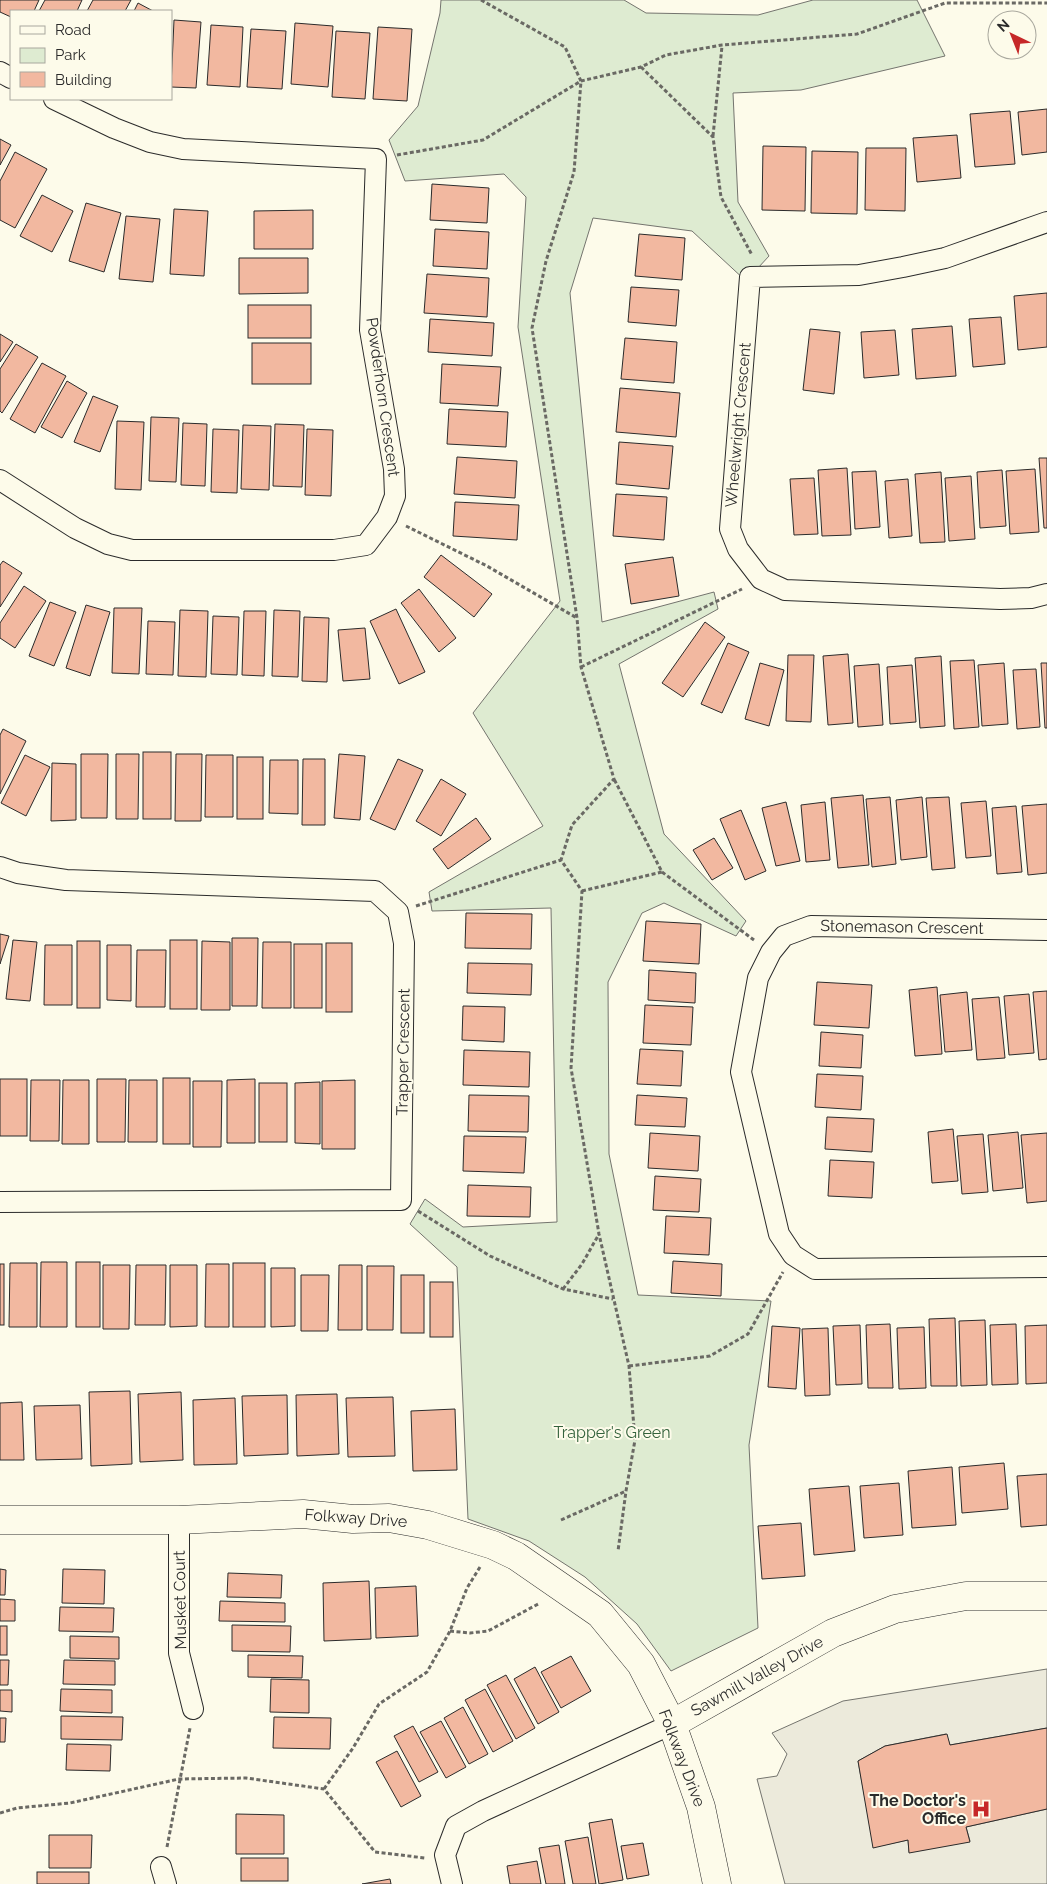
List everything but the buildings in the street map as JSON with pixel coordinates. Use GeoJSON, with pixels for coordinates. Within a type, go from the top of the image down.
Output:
{"type":"FeatureCollection","features":[{"type":"Feature","properties":{"kind":"street"},"geometry":{"type":"LineString","coordinates":[[56,100],[114,128],[150,142],[183,149],[376,158]]}},
{"type":"Feature","properties":{"kind":"street","name":"Powderhorn Crescent"},"geometry":{"type":"LineString","coordinates":[[0,480],[75,528],[108,544],[132,550],[334,550],[366,545],[387,517],[395,496],[394,469],[370,330],[376,158]]}},
{"type":"Feature","properties":{"kind":"street"},"geometry":{"type":"LineString","coordinates":[[765,276],[859,275],[903,267],[944,258],[1047,222]]}},
{"type":"Feature","properties":{"kind":"street","name":"Wheelwright Crescent"},"geometry":{"type":"LineString","coordinates":[[765,276],[750,277],[730,529],[738,549],[761,579],[785,590],[1000,599],[1031,598],[1047,594]]}},
{"type":"Feature","properties":{"kind":"street"},"geometry":{"type":"LineString","coordinates":[[0,867],[18,873],[66,880],[375,891],[398,912]]}},
{"type":"Feature","properties":{"kind":"street","name":"Trapper Crescent"},"geometry":{"type":"LineString","coordinates":[[398,912],[404,944],[401,1200]]}},
{"type":"Feature","properties":{"kind":"street","name":"Stonemason Crescent"},"geometry":{"type":"LineString","coordinates":[[1047,930],[811,926],[784,936],[771,952],[758,978],[741,1072],[779,1234],[793,1256],[816,1269],[1047,1268]]}},
{"type":"Feature","properties":{"kind":"street"},"geometry":{"type":"LineString","coordinates":[[0,1202],[401,1200]]}},
{"type":"Feature","properties":{"kind":"street","name":"Folkway Drive"},"geometry":{"type":"LineString","coordinates":[[0,1520],[179,1520],[303,1514],[353,1519],[389,1518],[428,1525],[493,1545],[516,1556],[600,1614],[641,1664],[672,1724],[701,1807],[717,1884]]}},
{"type":"Feature","properties":{"kind":"street","name":"Musket Court"},"geometry":{"type":"LineString","coordinates":[[179,1520],[179,1653],[194,1709]]}},
{"type":"Feature","properties":{"kind":"street","name":"Sawmill Valley Drive"},"geometry":{"type":"LineString","coordinates":[[452,1884],[445,1855],[456,1826],[483,1811],[672,1724],[834,1633],[895,1609],[966,1596],[1047,1596]]}},
{"type":"Feature","properties":{"kind":"path"},"geometry":{"type":"LineString","coordinates":[[481,0],[565,47],[582,82],[574,172],[546,261],[532,328],[577,618],[581,668],[614,779],[662,872],[771,952]]}},
{"type":"Feature","properties":{"kind":"path"},"geometry":{"type":"LineString","coordinates":[[376,158],[483,140],[582,82],[641,67],[666,55],[722,46],[857,34],[945,3],[1047,3]]}},
{"type":"Feature","properties":{"kind":"path"},"geometry":{"type":"LineString","coordinates":[[722,46],[713,137],[721,197],[765,276]]}},
{"type":"Feature","properties":{"kind":"path"},"geometry":{"type":"LineString","coordinates":[[641,67],[713,137]]}},
{"type":"Feature","properties":{"kind":"path"},"geometry":{"type":"LineString","coordinates":[[387,517],[487,566],[577,618]]}},
{"type":"Feature","properties":{"kind":"path"},"geometry":{"type":"LineString","coordinates":[[581,668],[761,579]]}},
{"type":"Feature","properties":{"kind":"path"},"geometry":{"type":"LineString","coordinates":[[561,860],[572,825],[614,779]]}},
{"type":"Feature","properties":{"kind":"path"},"geometry":{"type":"LineString","coordinates":[[561,860],[582,891],[571,1068],[599,1234],[629,1366],[635,1440],[618,1551]]}},
{"type":"Feature","properties":{"kind":"path"},"geometry":{"type":"LineString","coordinates":[[398,912],[561,860]]}},
{"type":"Feature","properties":{"kind":"path"},"geometry":{"type":"LineString","coordinates":[[582,891],[662,872]]}},
{"type":"Feature","properties":{"kind":"path"},"geometry":{"type":"LineString","coordinates":[[401,1200],[490,1256],[563,1289],[613,1299]]}},
{"type":"Feature","properties":{"kind":"path"},"geometry":{"type":"LineString","coordinates":[[563,1289],[582,1264],[599,1234]]}},
{"type":"Feature","properties":{"kind":"path"},"geometry":{"type":"LineString","coordinates":[[629,1366],[710,1356],[748,1334],[793,1256]]}},
{"type":"Feature","properties":{"kind":"path"},"geometry":{"type":"LineString","coordinates":[[561,1520],[626,1491]]}},
{"type":"Feature","properties":{"kind":"path"},"geometry":{"type":"LineString","coordinates":[[324,1789],[353,1748],[379,1704],[427,1672],[450,1631],[467,1588],[482,1562]]}},
{"type":"Feature","properties":{"kind":"path"},"geometry":{"type":"LineString","coordinates":[[450,1631],[470,1633],[488,1631],[539,1604],[557,1583]]}},
{"type":"Feature","properties":{"kind":"path"},"geometry":{"type":"LineString","coordinates":[[163,1875],[179,1779],[194,1709]]}},
{"type":"Feature","properties":{"kind":"path"},"geometry":{"type":"LineString","coordinates":[[0,1813],[17,1808],[70,1803],[179,1779],[246,1778],[324,1789],[376,1852],[446,1861]]}},
{"type":"Feature","properties":{"kind":"green space","name":"Trapper's Green"},"geometry":{"type":"Polygon","coordinates":[[[441,0],[624,0],[646,13],[758,15],[813,0],[917,0],[945,56],[801,90],[733,93],[738,202],[769,256],[746,281],[692,231],[593,218],[570,293],[602,622],[714,592],[718,609],[619,664],[664,834],[746,921],[736,936],[664,903],[642,913],[608,982],[609,1154],[638,1295],[771,1301],[749,1445],[758,1628],[671,1671],[637,1624],[585,1577],[529,1541],[468,1519],[457,1267],[410,1224],[425,1199],[463,1227],[557,1222],[551,908],[432,911],[429,892],[543,826],[473,713],[560,601],[518,327],[526,197],[504,174],[405,181],[389,140],[418,106],[440,13],[441,0]]]}},
{"type":"Feature","properties":{"kind":"shaded area"},"geometry":{"type":"Polygon","coordinates":[[[1047,1669],[1047,1728],[950,1745],[946,1734],[885,1746],[858,1761],[874,1847],[908,1840],[909,1852],[970,1841],[966,1827],[1047,1809],[1047,1884],[785,1884],[757,1779],[777,1776],[787,1754],[772,1733],[843,1701],[1047,1669]]]}},
{"type":"Feature","properties":{"kind":"place","name":"The Doctor's Office"},"geometry":{"type":"Point","coordinates":[981,1809]}}]}
